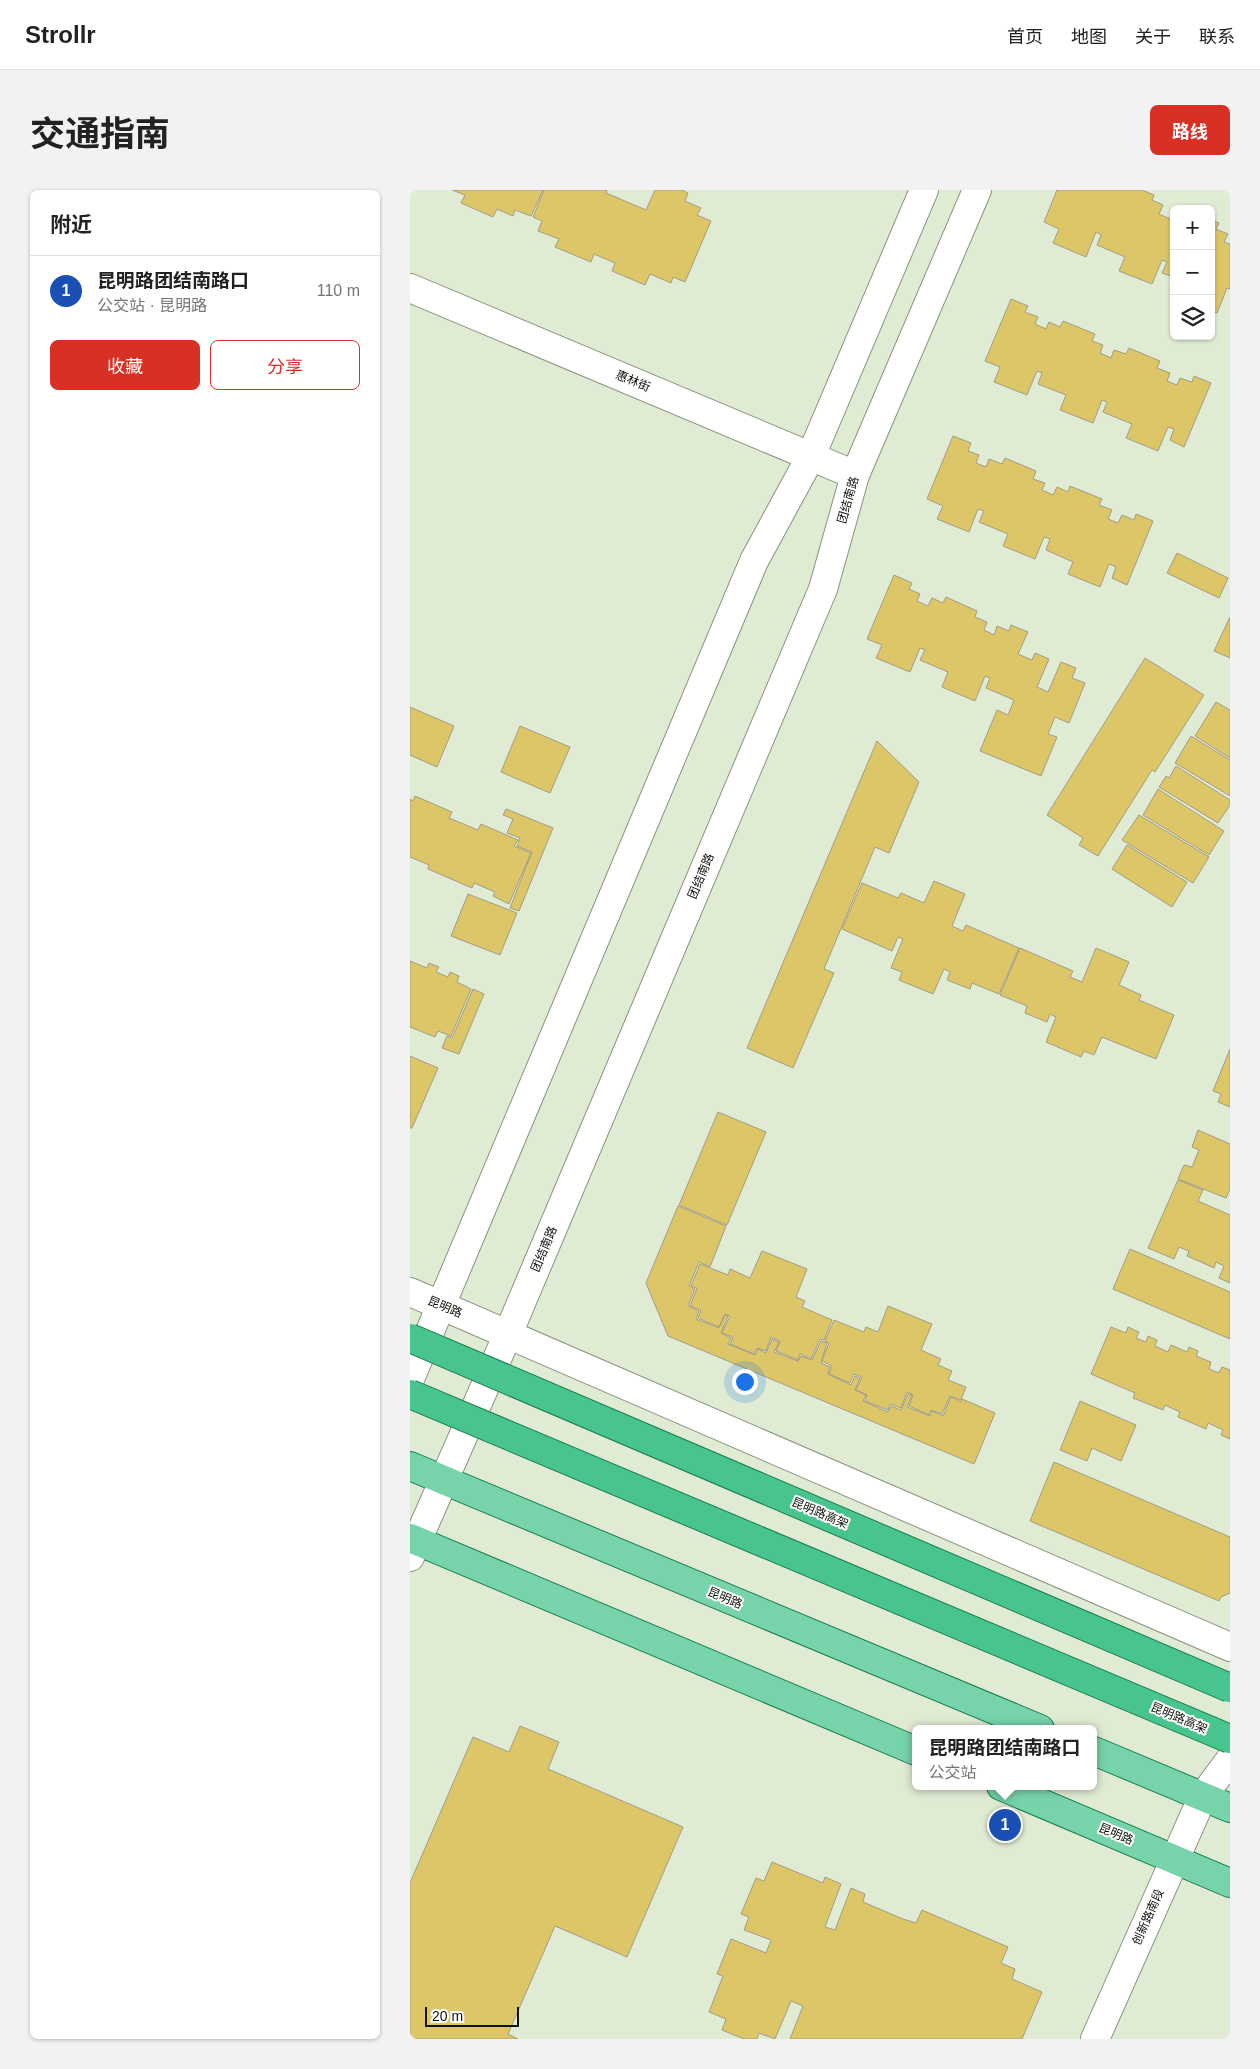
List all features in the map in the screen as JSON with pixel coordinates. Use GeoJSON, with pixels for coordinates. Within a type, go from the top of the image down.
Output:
{"type":"FeatureCollection","features":[{"type":"Feature","properties":{"kind":"highway","name":"昆明路高架"},"geometry":{"type":"LineString","coordinates":[[410,1338],[1230,1688]]}},
{"type":"Feature","properties":{"kind":"highway","name":"昆明路高架"},"geometry":{"type":"LineString","coordinates":[[410,1394],[1230,1739]]}},
{"type":"Feature","properties":{"kind":"main road"},"geometry":{"type":"LineString","coordinates":[[410,1379],[754,561],[811,456],[924,190]]}},
{"type":"Feature","properties":{"kind":"main road","name":"团结南路"},"geometry":{"type":"LineString","coordinates":[[412,1545],[443,1481],[508,1334],[823,589],[855,475],[977,190]]}},
{"type":"Feature","properties":{"kind":"main road","name":"惠林街"},"geometry":{"type":"LineString","coordinates":[[410,288],[855,475]]}},
{"type":"Feature","properties":{"kind":"main road","name":"昆明路"},"geometry":{"type":"LineString","coordinates":[[410,1292],[1230,1647]]}},
{"type":"Feature","properties":{"kind":"main road","name":"昆明路"},"geometry":{"type":"LineString","coordinates":[[410,1466],[1030,1725]]}},
{"type":"Feature","properties":{"kind":"main road"},"geometry":{"type":"LineString","coordinates":[[412,1545],[912,1748]]}},
{"type":"Feature","properties":{"kind":"main road"},"geometry":{"type":"LineString","coordinates":[[1097,1752],[1230,1808]]}},
{"type":"Feature","properties":{"kind":"main road","name":"创新路南段"},"geometry":{"type":"LineString","coordinates":[[1095,2039],[1203,1796],[1230,1760]]}},
{"type":"Feature","properties":{"kind":"main road","name":"昆明路"},"geometry":{"type":"LineString","coordinates":[[1010,1790],[1230,1884]]}},
{"type":"Feature","properties":{"kind":"building"},"geometry":{"type":"Polygon","coordinates":[[[452,190],[543,190],[531,216],[515,210],[513,216],[497,209],[493,217],[461,203],[465,195],[452,190]]]}},
{"type":"Feature","properties":{"kind":"building"},"geometry":{"type":"Polygon","coordinates":[[[544,190],[607,190],[606,193],[646,210],[655,190],[682,190],[688,193],[685,201],[701,208],[697,215],[711,221],[685,282],[673,277],[671,283],[650,274],[645,285],[612,271],[615,263],[594,254],[591,262],[555,247],[559,239],[538,231],[542,221],[533,217],[544,190]]]}},
{"type":"Feature","properties":{"kind":"building"},"geometry":{"type":"Polygon","coordinates":[[[1057,190],[1142,190],[1154,195],[1152,200],[1163,205],[1159,214],[1170,219],[1170,276],[1162,273],[1167,262],[1162,260],[1152,284],[1119,271],[1125,257],[1097,245],[1101,235],[1096,232],[1086,257],[1053,243],[1059,229],[1044,222],[1057,190]]]}},
{"type":"Feature","properties":{"kind":"building"},"geometry":{"type":"Polygon","coordinates":[[[1215,222],[1219,223],[1216,229],[1228,234],[1224,242],[1230,244],[1230,289],[1227,288],[1217,313],[1215,312],[1215,222]]]}},
{"type":"Feature","properties":{"kind":"building"},"geometry":{"type":"Polygon","coordinates":[[[1011,299],[1028,306],[1025,312],[1038,317],[1035,324],[1046,329],[1049,322],[1060,327],[1063,321],[1095,334],[1092,341],[1103,345],[1100,353],[1111,358],[1114,350],[1126,354],[1129,348],[1160,361],[1157,368],[1170,373],[1167,381],[1177,385],[1180,378],[1192,382],[1194,376],[1211,383],[1184,447],[1170,440],[1174,429],[1168,427],[1158,451],[1126,438],[1132,424],[1103,412],[1107,402],[1102,400],[1093,423],[1060,410],[1066,395],[1038,384],[1042,373],[1037,371],[1027,395],[994,382],[1000,367],[985,361],[1011,299]]]}},
{"type":"Feature","properties":{"kind":"building"},"geometry":{"type":"Polygon","coordinates":[[[953,436],[971,443],[968,451],[979,455],[976,463],[986,467],[989,459],[1002,464],[1005,458],[1036,471],[1033,479],[1045,483],[1042,490],[1053,495],[1057,487],[1068,492],[1070,486],[1102,499],[1099,505],[1112,510],[1108,519],[1118,523],[1122,515],[1134,520],[1136,514],[1153,521],[1127,585],[1112,578],[1116,567],[1109,564],[1100,587],[1068,574],[1073,562],[1046,550],[1050,539],[1044,537],[1035,559],[1003,546],[1008,534],[979,522],[984,511],[978,509],[969,532],[937,519],[943,506],[927,499],[953,436]]]}},
{"type":"Feature","properties":{"kind":"building"},"geometry":{"type":"Polygon","coordinates":[[[1177,553],[1228,578],[1219,598],[1167,573],[1177,553]]]}},
{"type":"Feature","properties":{"kind":"building"},"geometry":{"type":"Polygon","coordinates":[[[894,575],[912,583],[909,589],[920,594],[917,601],[928,606],[932,598],[943,603],[946,597],[977,611],[975,617],[987,622],[984,630],[994,635],[997,626],[1009,631],[1011,625],[1028,632],[1018,654],[1032,660],[1035,653],[1049,659],[1037,687],[1048,692],[1061,662],[1076,668],[1072,678],[1085,683],[1069,723],[1055,717],[1048,734],[1057,737],[1041,776],[980,751],[997,710],[1008,715],[1014,700],[986,688],[990,678],[985,676],[975,701],[942,687],[948,672],[920,660],[925,650],[920,648],[910,672],[876,658],[882,645],[867,639],[894,575]]]}},
{"type":"Feature","properties":{"kind":"building"},"geometry":{"type":"Polygon","coordinates":[[[1230,617],[1230,658],[1214,651],[1230,617]]]}},
{"type":"Feature","properties":{"kind":"building"},"geometry":{"type":"Polygon","coordinates":[[[1145,658],[1204,695],[1155,772],[1152,770],[1098,856],[1079,845],[1083,838],[1047,815],[1145,658]]]}},
{"type":"Feature","properties":{"kind":"building"},"geometry":{"type":"Polygon","coordinates":[[[1216,702],[1230,710],[1230,758],[1195,736],[1216,702]]]}},
{"type":"Feature","properties":{"kind":"building"},"geometry":{"type":"Polygon","coordinates":[[[410,707],[454,726],[437,767],[410,755],[410,707]]]}},
{"type":"Feature","properties":{"kind":"building"},"geometry":{"type":"Polygon","coordinates":[[[520,726],[570,747],[550,793],[501,772],[520,726]]]}},
{"type":"Feature","properties":{"kind":"building"},"geometry":{"type":"Polygon","coordinates":[[[1191,736],[1230,760],[1230,796],[1175,763],[1191,736]]]}},
{"type":"Feature","properties":{"kind":"building"},"geometry":{"type":"Polygon","coordinates":[[[877,741],[919,782],[889,853],[875,847],[824,969],[834,973],[793,1068],[747,1048],[877,741]]]}},
{"type":"Feature","properties":{"kind":"building"},"geometry":{"type":"Polygon","coordinates":[[[1176,766],[1230,800],[1230,805],[1218,823],[1159,787],[1166,776],[1169,778],[1176,766]]]}},
{"type":"Feature","properties":{"kind":"building"},"geometry":{"type":"Polygon","coordinates":[[[1158,789],[1224,831],[1209,855],[1143,815],[1158,789]]]}},
{"type":"Feature","properties":{"kind":"building"},"geometry":{"type":"Polygon","coordinates":[[[415,796],[452,812],[449,818],[478,830],[481,824],[518,840],[514,846],[531,853],[509,904],[493,896],[495,892],[474,883],[472,888],[428,869],[429,865],[410,857],[410,799],[413,801],[415,796]]]}},
{"type":"Feature","properties":{"kind":"building"},"geometry":{"type":"Polygon","coordinates":[[[506,809],[553,828],[519,911],[510,908],[532,852],[517,846],[520,838],[507,833],[513,819],[503,815],[506,809]]]}},
{"type":"Feature","properties":{"kind":"building"},"geometry":{"type":"Polygon","coordinates":[[[1139,815],[1209,857],[1193,883],[1122,840],[1139,815]]]}},
{"type":"Feature","properties":{"kind":"building"},"geometry":{"type":"Polygon","coordinates":[[[1127,845],[1187,882],[1172,907],[1112,869],[1127,845]]]}},
{"type":"Feature","properties":{"kind":"building"},"geometry":{"type":"Polygon","coordinates":[[[934,881],[965,894],[952,926],[963,931],[966,925],[1019,948],[999,994],[972,983],[970,989],[947,980],[950,972],[944,969],[933,994],[899,980],[902,972],[891,968],[903,939],[898,937],[892,951],[842,929],[862,883],[898,898],[901,893],[924,903],[934,881]]]}},
{"type":"Feature","properties":{"kind":"building"},"geometry":{"type":"Polygon","coordinates":[[[468,894],[517,913],[500,955],[451,936],[468,894]]]}},
{"type":"Feature","properties":{"kind":"building"},"geometry":{"type":"Polygon","coordinates":[[[1020,948],[1073,971],[1070,977],[1082,982],[1096,948],[1129,962],[1119,985],[1141,995],[1139,1000],[1174,1015],[1156,1059],[1102,1037],[1094,1055],[1084,1051],[1081,1057],[1046,1042],[1056,1017],[1050,1014],[1047,1022],[1025,1013],[1027,1006],[1000,995],[1020,948]]]}},
{"type":"Feature","properties":{"kind":"building"},"geometry":{"type":"Polygon","coordinates":[[[410,961],[427,968],[429,963],[439,967],[436,972],[448,977],[450,972],[459,976],[457,982],[471,989],[451,1036],[438,1031],[435,1037],[410,1027],[410,961]]]}},
{"type":"Feature","properties":{"kind":"building"},"geometry":{"type":"Polygon","coordinates":[[[473,989],[484,994],[459,1054],[442,1048],[447,1036],[452,1038],[473,989]]]}},
{"type":"Feature","properties":{"kind":"building"},"geometry":{"type":"Polygon","coordinates":[[[1230,1049],[1230,1107],[1218,1102],[1221,1094],[1213,1091],[1230,1049]]]}},
{"type":"Feature","properties":{"kind":"building"},"geometry":{"type":"Polygon","coordinates":[[[410,1056],[438,1068],[412,1128],[410,1128],[410,1056]]]}},
{"type":"Feature","properties":{"kind":"building"},"geometry":{"type":"Polygon","coordinates":[[[718,1112],[766,1132],[727,1225],[679,1205],[718,1112]]]}},
{"type":"Feature","properties":{"kind":"building"},"geometry":{"type":"Polygon","coordinates":[[[1198,1130],[1230,1144],[1230,1189],[1226,1198],[1178,1179],[1184,1165],[1192,1167],[1199,1150],[1192,1147],[1198,1130]]]}},
{"type":"Feature","properties":{"kind":"building"},"geometry":{"type":"Polygon","coordinates":[[[1178,1180],[1203,1190],[1198,1201],[1230,1215],[1230,1283],[1219,1278],[1224,1266],[1216,1262],[1214,1268],[1187,1256],[1189,1251],[1179,1247],[1174,1259],[1148,1248],[1178,1180]]]}},
{"type":"Feature","properties":{"kind":"building"},"geometry":{"type":"Polygon","coordinates":[[[678,1206],[726,1226],[710,1267],[699,1262],[689,1286],[695,1289],[688,1306],[699,1311],[696,1319],[719,1328],[725,1315],[728,1316],[721,1333],[731,1338],[728,1344],[755,1355],[758,1349],[766,1353],[772,1339],[779,1342],[774,1352],[798,1361],[801,1356],[812,1360],[821,1341],[827,1343],[821,1363],[830,1367],[828,1374],[851,1385],[855,1376],[860,1378],[855,1390],[866,1395],[863,1401],[888,1412],[891,1406],[901,1410],[908,1394],[912,1395],[907,1407],[930,1416],[932,1411],[943,1416],[951,1397],[961,1402],[962,1399],[995,1413],[974,1464],[668,1336],[646,1283],[678,1206]]]}},
{"type":"Feature","properties":{"kind":"building"},"geometry":{"type":"Polygon","coordinates":[[[1130,1249],[1230,1292],[1230,1339],[1113,1289],[1130,1249]]]}},
{"type":"Feature","properties":{"kind":"building"},"geometry":{"type":"Polygon","coordinates":[[[762,1251],[807,1269],[796,1297],[805,1301],[802,1307],[832,1320],[824,1340],[820,1339],[811,1359],[800,1354],[798,1360],[776,1351],[780,1341],[771,1337],[766,1351],[757,1348],[754,1354],[730,1344],[733,1337],[722,1333],[730,1316],[725,1314],[719,1327],[698,1318],[701,1310],[690,1306],[697,1288],[691,1286],[700,1264],[728,1275],[730,1269],[750,1278],[762,1251]]]}},
{"type":"Feature","properties":{"kind":"building"},"geometry":{"type":"Polygon","coordinates":[[[888,1306],[932,1324],[921,1350],[941,1359],[938,1365],[952,1371],[948,1380],[966,1387],[961,1400],[950,1396],[942,1414],[931,1410],[929,1415],[909,1406],[913,1395],[907,1392],[901,1408],[890,1404],[888,1410],[865,1401],[867,1395],[856,1390],[862,1377],[854,1374],[850,1383],[829,1374],[832,1366],[822,1361],[829,1343],[825,1341],[834,1320],[864,1332],[866,1327],[878,1332],[888,1306]]]}},
{"type":"Feature","properties":{"kind":"building"},"geometry":{"type":"Polygon","coordinates":[[[1111,1327],[1126,1333],[1128,1327],[1139,1332],[1136,1338],[1146,1342],[1148,1336],[1157,1340],[1155,1346],[1168,1352],[1171,1345],[1187,1352],[1189,1347],[1198,1351],[1196,1356],[1211,1362],[1209,1369],[1219,1373],[1222,1367],[1230,1370],[1230,1439],[1221,1435],[1223,1430],[1208,1423],[1206,1429],[1178,1417],[1180,1412],[1165,1405],[1163,1410],[1133,1398],[1135,1393],[1091,1374],[1111,1327]]]}},
{"type":"Feature","properties":{"kind":"building"},"geometry":{"type":"Polygon","coordinates":[[[1080,1401],[1136,1425],[1121,1461],[1092,1448],[1087,1461],[1060,1450],[1080,1401]]]}},
{"type":"Feature","properties":{"kind":"building"},"geometry":{"type":"Polygon","coordinates":[[[1054,1462],[1230,1537],[1230,1593],[1221,1597],[1219,1601],[1030,1521],[1054,1462]]]}},
{"type":"Feature","properties":{"kind":"building"},"geometry":{"type":"Polygon","coordinates":[[[520,1726],[559,1742],[548,1769],[683,1827],[627,1957],[555,1926],[508,2034],[518,2039],[410,2039],[410,1883],[473,1737],[509,1752],[520,1726]]]}},
{"type":"Feature","properties":{"kind":"building"},"geometry":{"type":"Polygon","coordinates":[[[772,1862],[823,1883],[825,1877],[841,1884],[825,1927],[835,1930],[851,1888],[865,1894],[863,1902],[903,1919],[916,1923],[922,1910],[1008,1947],[1001,1963],[1015,1969],[1012,1979],[1042,1992],[1022,2039],[790,2039],[803,2006],[791,2001],[775,2039],[759,2033],[757,2039],[744,2039],[722,2030],[726,2019],[709,2012],[723,1976],[717,1974],[731,1939],[766,1953],[771,1940],[744,1930],[749,1917],[741,1914],[756,1878],[764,1881],[772,1862]]]}},
{"type":"Feature","properties":{"kind":"place","name":"昆明路团结南路口"},"geometry":{"type":"Point","coordinates":[1005,1825]}}]}
